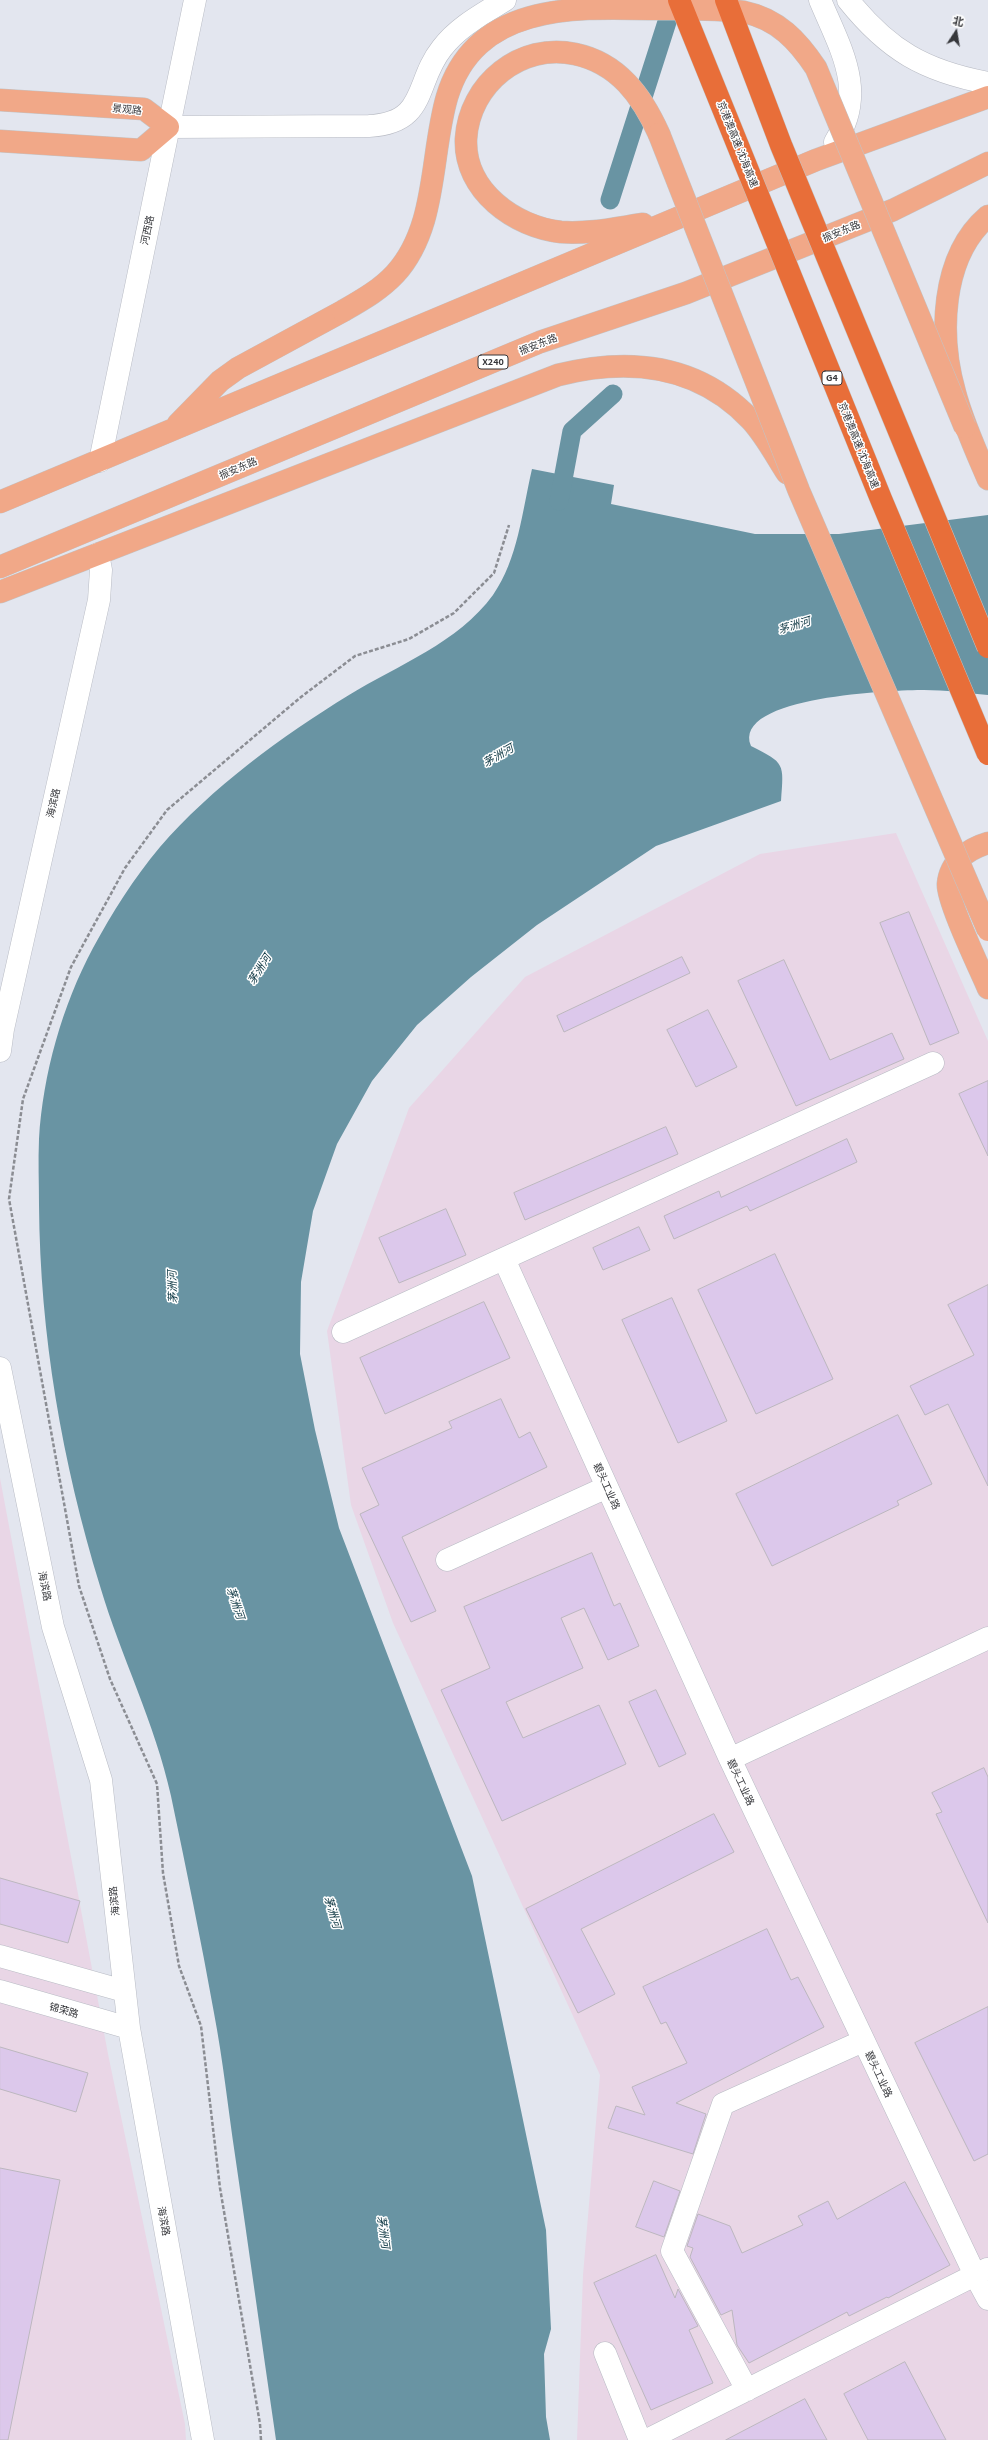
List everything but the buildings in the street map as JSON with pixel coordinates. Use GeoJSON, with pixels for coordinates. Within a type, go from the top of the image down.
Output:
{"type":"FeatureCollection","features":[{"type":"Feature","properties":{"kind":"highway","name":"京港澳高速 沈海高速"},"geometry":{"type":"LineString","coordinates":[[679,0],[881,499],[988,754]]}},
{"type":"Feature","properties":{"kind":"highway"},"geometry":{"type":"LineString","coordinates":[[726,0],[781,145],[988,647]]}},
{"type":"Feature","properties":{"kind":"main road"},"geometry":{"type":"LineString","coordinates":[[171,431],[220,381],[238,368],[343,311],[379,289],[395,274],[417,240],[425,218],[437,140],[448,95],[466,60],[492,33],[532,16],[576,9],[744,12],[759,15],[784,30],[796,41],[816,68],[988,479]]}},
{"type":"Feature","properties":{"kind":"main road"},"geometry":{"type":"LineString","coordinates":[[679,218],[600,231],[560,232],[520,220],[505,212],[491,198],[472,170],[466,140],[473,107],[494,76],[529,56],[548,52],[568,52],[599,61],[623,78],[645,105],[659,134],[799,491],[988,930]]}},
{"type":"Feature","properties":{"kind":"main road"},"geometry":{"type":"LineString","coordinates":[[0,502],[816,160],[988,97]]}},
{"type":"Feature","properties":{"kind":"main road","name":"景观路"},"geometry":{"type":"LineString","coordinates":[[0,100],[144,109],[168,127]]}},
{"type":"Feature","properties":{"kind":"main road"},"geometry":{"type":"LineString","coordinates":[[0,141],[141,150],[168,127]]}},
{"type":"Feature","properties":{"kind":"main road","name":"振安东路"},"geometry":{"type":"LineString","coordinates":[[0,568],[540,342],[686,292],[893,210],[988,163]]}},
{"type":"Feature","properties":{"kind":"main road"},"geometry":{"type":"LineString","coordinates":[[965,426],[954,392],[947,355],[948,300],[959,255],[970,235],[988,216]]}},
{"type":"Feature","properties":{"kind":"main road"},"geometry":{"type":"LineString","coordinates":[[0,592],[558,374],[606,366],[653,367],[687,377],[718,392],[752,422],[799,491]]}},
{"type":"Feature","properties":{"kind":"main road"},"geometry":{"type":"LineString","coordinates":[[988,843],[973,848],[952,866],[948,885],[955,910],[988,988]]}},
{"type":"Feature","properties":{"kind":"street","name":"河西路"},"geometry":{"type":"LineString","coordinates":[[100,461],[195,0]]}},
{"type":"Feature","properties":{"kind":"street"},"geometry":{"type":"LineString","coordinates":[[168,127],[369,126],[396,121],[416,104],[432,65],[450,38],[469,22],[505,0]]}},
{"type":"Feature","properties":{"kind":"street"},"geometry":{"type":"LineString","coordinates":[[816,160],[834,144],[841,133],[846,120],[851,92],[847,66],[820,0]]}},
{"type":"Feature","properties":{"kind":"street"},"geometry":{"type":"LineString","coordinates":[[848,0],[869,26],[901,52],[919,62],[945,72],[988,83]]}},
{"type":"Feature","properties":{"kind":"street"},"geometry":{"type":"LineString","coordinates":[[859,0],[869,26]]}},
{"type":"Feature","properties":{"kind":"street","name":"海滨路"},"geometry":{"type":"LineString","coordinates":[[0,1051],[2,1028],[101,585],[98,554]]}},
{"type":"Feature","properties":{"kind":"street"},"geometry":{"type":"LineString","coordinates":[[343,1332],[933,1063]]}},
{"type":"Feature","properties":{"kind":"street","name":"碧头工业路"},"geometry":{"type":"LineString","coordinates":[[504,1259],[730,1759],[863,2041],[981,2272],[988,2299]]}},
{"type":"Feature","properties":{"kind":"street","name":"海滨路"},"geometry":{"type":"LineString","coordinates":[[0,1368],[53,1627],[101,1780],[129,2028],[203,2440]]}},
{"type":"Feature","properties":{"kind":"street"},"geometry":{"type":"LineString","coordinates":[[447,1560],[607,1487]]}},
{"type":"Feature","properties":{"kind":"street"},"geometry":{"type":"LineString","coordinates":[[730,1759],[988,1638]]}},
{"type":"Feature","properties":{"kind":"street"},"geometry":{"type":"LineString","coordinates":[[0,1956],[124,1991]]}},
{"type":"Feature","properties":{"kind":"street","name":"锦荣路"},"geometry":{"type":"LineString","coordinates":[[0,1991],[129,2028]]}},
{"type":"Feature","properties":{"kind":"street"},"geometry":{"type":"LineString","coordinates":[[747,2390],[672,2251],[723,2104],[863,2041]]}},
{"type":"Feature","properties":{"kind":"street"},"geometry":{"type":"LineString","coordinates":[[647,2440],[981,2272]]}},
{"type":"Feature","properties":{"kind":"street"},"geometry":{"type":"LineString","coordinates":[[605,2353],[640,2440]]}},
{"type":"Feature","properties":{"kind":"path"},"geometry":{"type":"LineString","coordinates":[[261,2440],[260,2424],[220,2188],[201,2026],[179,1966],[163,1873],[157,1784],[110,1679],[79,1586],[9,1199],[23,1099],[71,967],[125,868],[167,810],[300,697],[355,656],[409,639],[454,613],[494,573],[509,525]]}},
{"type":"Feature","properties":{"kind":"shaded area"},"geometry":{"type":"Polygon","coordinates":[[[896,833],[988,1041],[988,2440],[577,2440],[583,2275],[600,2075],[393,1623],[351,1505],[327,1331],[409,1108],[525,977],[760,854],[896,833]]]}},
{"type":"Feature","properties":{"kind":"shaded area"},"geometry":{"type":"Polygon","coordinates":[[[0,1478],[108,2054],[185,2424],[186,2440],[0,2440],[0,1478]]]}},
{"type":"Feature","properties":{"kind":"water","name":"茅洲河"},"geometry":{"type":"Polygon","coordinates":[[[532,469],[614,485],[611,504],[755,534],[839,534],[988,515],[988,695],[924,690],[882,692],[819,699],[789,706],[766,716],[752,729],[751,746],[770,756],[780,766],[782,771],[781,801],[656,846],[537,925],[471,977],[417,1025],[372,1081],[337,1144],[313,1211],[301,1282],[300,1354],[315,1430],[339,1528],[472,1876],[546,2230],[551,2329],[544,2354],[546,2417],[550,2440],[276,2440],[220,2048],[199,1931],[171,1796],[156,1742],[108,1612],[100,1586],[64,1445],[49,1350],[40,1254],[39,1139],[41,1115],[56,1041],[72,993],[93,948],[108,922],[132,883],[150,859],[180,825],[248,764],[298,728],[349,695],[445,640],[463,627],[479,612],[493,595],[514,551],[532,469]]]}},
{"type":"Feature","properties":{"kind":"waterway"},"geometry":{"type":"LineString","coordinates":[[610,200],[674,0]]}},
{"type":"Feature","properties":{"kind":"waterway"},"geometry":{"type":"LineString","coordinates":[[559,501],[572,431],[613,394]]}}]}
